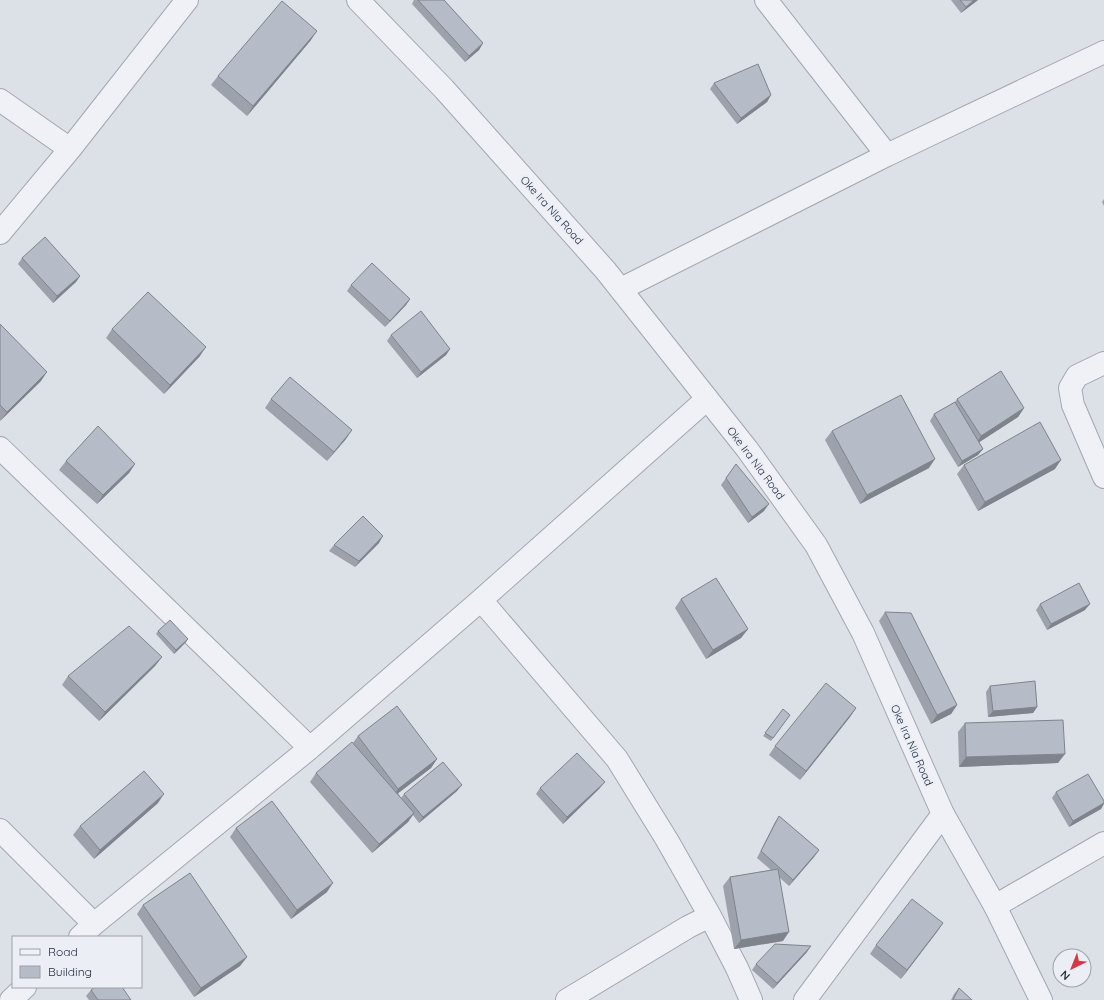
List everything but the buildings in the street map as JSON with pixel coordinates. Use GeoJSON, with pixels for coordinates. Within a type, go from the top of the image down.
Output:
{"type":"FeatureCollection","features":[{"type":"Feature","properties":{"kind":"street"},"geometry":{"type":"LineString","coordinates":[[0,233],[70,150],[187,0]]}},
{"type":"Feature","properties":{"kind":"street","name":"Oke Ira Nla Road"},"geometry":{"type":"LineString","coordinates":[[358,0],[444,88],[606,271],[747,449],[816,545],[863,633],[942,814],[995,906],[1041,1000]]}},
{"type":"Feature","properties":{"kind":"street"},"geometry":{"type":"LineString","coordinates":[[766,0],[888,154]]}},
{"type":"Feature","properties":{"kind":"street"},"geometry":{"type":"LineString","coordinates":[[620,289],[888,154],[1104,52]]}},
{"type":"Feature","properties":{"kind":"street"},"geometry":{"type":"LineString","coordinates":[[0,100],[70,150]]}},
{"type":"Feature","properties":{"kind":"street"},"geometry":{"type":"LineString","coordinates":[[1104,363],[1077,376],[1070,388],[1073,405],[1104,477]]}},
{"type":"Feature","properties":{"kind":"street"},"geometry":{"type":"LineString","coordinates":[[0,830],[87,931],[310,748],[481,600],[707,399]]}},
{"type":"Feature","properties":{"kind":"street"},"geometry":{"type":"LineString","coordinates":[[0,448],[310,748]]}},
{"type":"Feature","properties":{"kind":"street"},"geometry":{"type":"LineString","coordinates":[[481,600],[617,759],[667,840],[710,916],[737,968],[751,1000]]}},
{"type":"Feature","properties":{"kind":"street"},"geometry":{"type":"LineString","coordinates":[[805,1000],[942,814]]}},
{"type":"Feature","properties":{"kind":"street"},"geometry":{"type":"LineString","coordinates":[[995,906],[1104,843]]}},
{"type":"Feature","properties":{"kind":"street"},"geometry":{"type":"LineString","coordinates":[[567,1000],[688,927],[710,916]]}},
{"type":"Feature","properties":{"kind":"street"},"geometry":{"type":"LineString","coordinates":[[11,1000],[24,988]]}}]}
